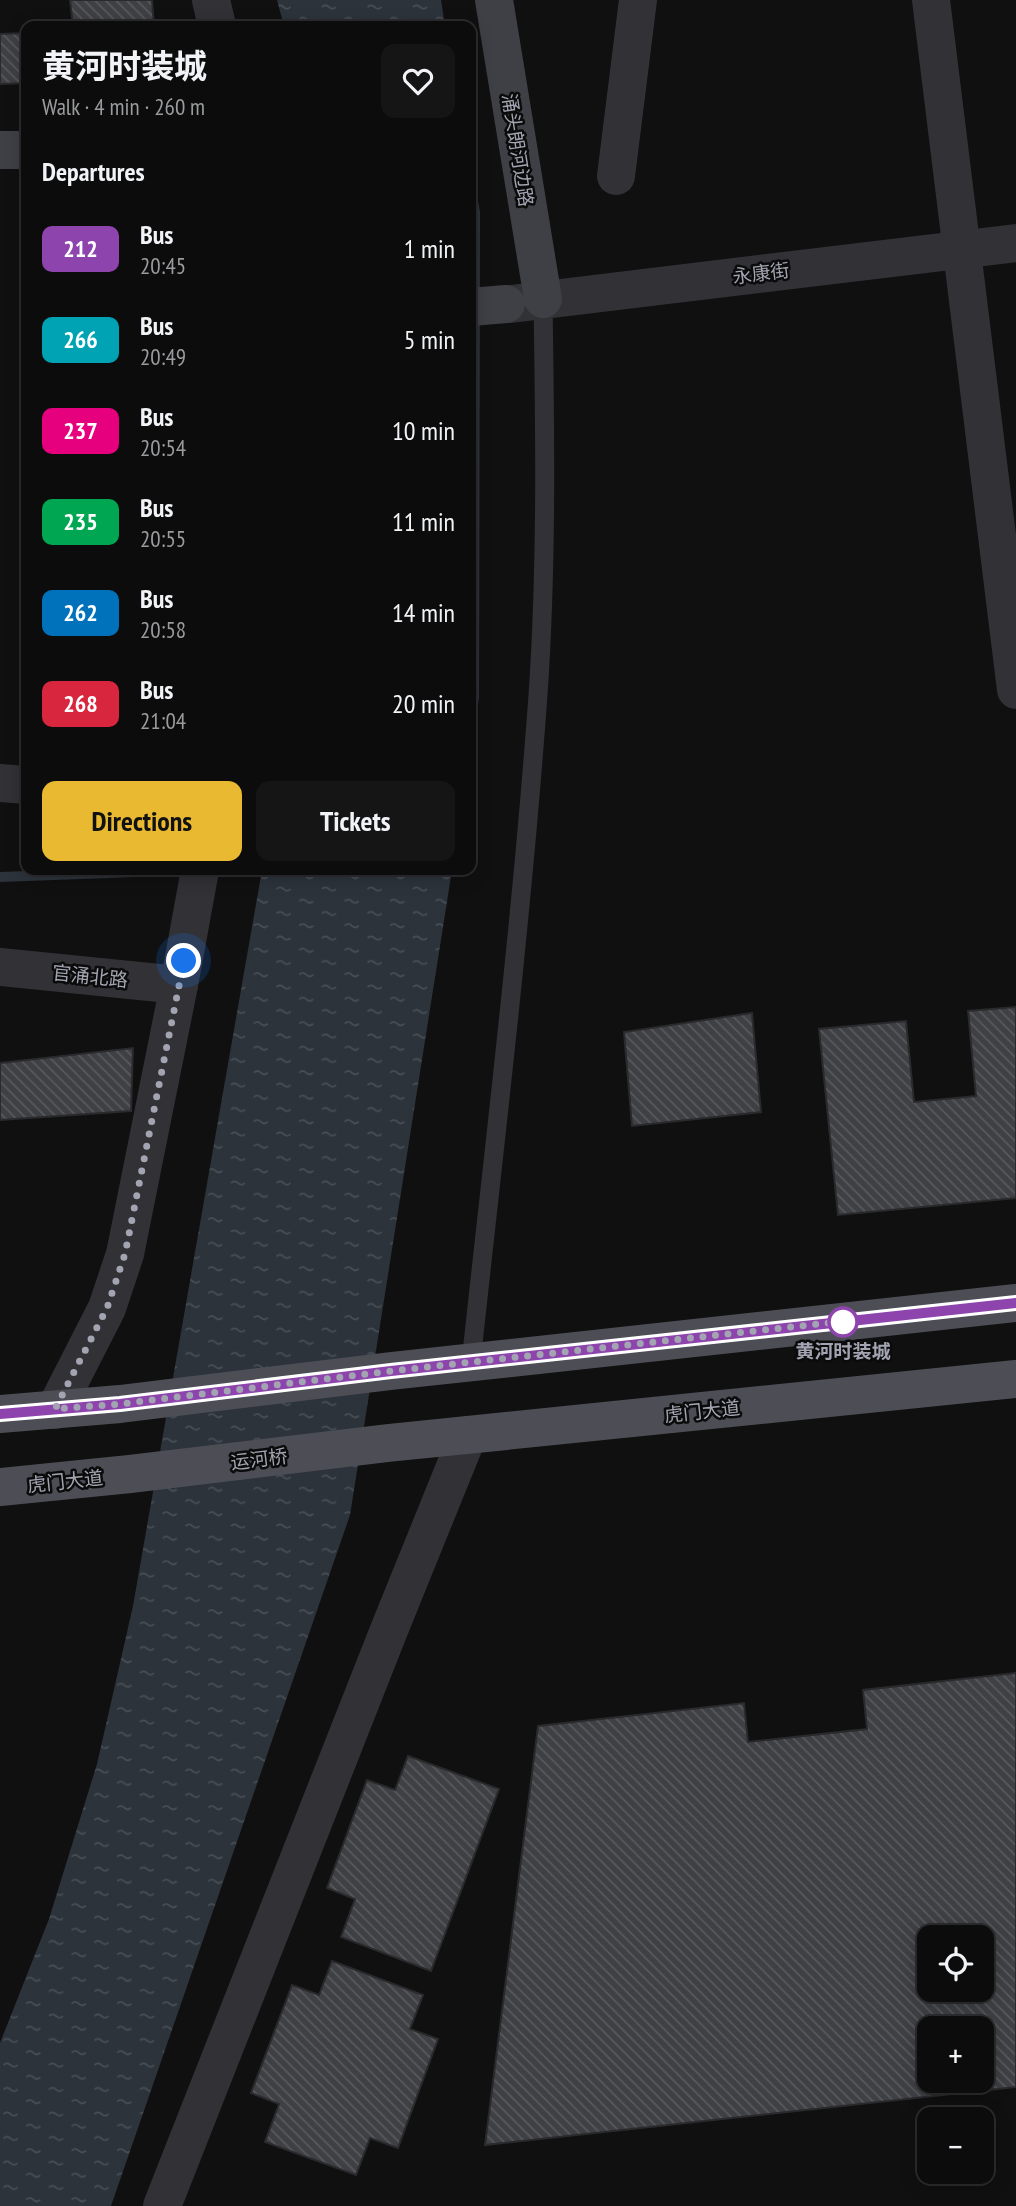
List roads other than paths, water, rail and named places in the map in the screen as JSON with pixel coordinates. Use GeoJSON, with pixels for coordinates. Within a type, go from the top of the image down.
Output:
{"type":"FeatureCollection","features":[{"type":"Feature","properties":{"kind":"main road"},"geometry":{"type":"LineString","coordinates":[[0,1414],[120,1404],[391,1371],[1016,1303]]}},
{"type":"Feature","properties":{"kind":"main road","name":"虎门大道"},"geometry":{"type":"LineString","coordinates":[[388,1443],[1016,1379]]}},
{"type":"Feature","properties":{"kind":"main road","name":"运河桥"},"geometry":{"type":"LineString","coordinates":[[130,1474],[388,1443]]}},
{"type":"Feature","properties":{"kind":"main road","name":"虎门大道"},"geometry":{"type":"LineString","coordinates":[[0,1487],[130,1474]]}},
{"type":"Feature","properties":{"kind":"street"},"geometry":{"type":"LineString","coordinates":[[212,0],[216,21]]}},
{"type":"Feature","properties":{"kind":"street","name":"涌头朗河边路"},"geometry":{"type":"LineString","coordinates":[[494,0],[507,304]]}},
{"type":"Feature","properties":{"kind":"street"},"geometry":{"type":"LineString","coordinates":[[616,176],[638,0]]}},
{"type":"Feature","properties":{"kind":"street"},"geometry":{"type":"LineString","coordinates":[[931,0],[1016,690]]}},
{"type":"Feature","properties":{"kind":"street"},"geometry":{"type":"LineString","coordinates":[[0,150],[21,150]]}},
{"type":"Feature","properties":{"kind":"street","name":"永康街"},"geometry":{"type":"LineString","coordinates":[[507,304],[1016,243]]}},
{"type":"Feature","properties":{"kind":"street"},"geometry":{"type":"LineString","coordinates":[[0,783],[21,785]]}},
{"type":"Feature","properties":{"kind":"street"},"geometry":{"type":"LineString","coordinates":[[55,1409],[107,1308],[125,1254],[199,875]]}},
{"type":"Feature","properties":{"kind":"street","name":"官涌北路"},"geometry":{"type":"LineString","coordinates":[[0,967],[179,985]]}},
{"type":"Feature","properties":{"kind":"street"},"geometry":{"type":"LineString","coordinates":[[162,2206],[468,1435]]}},
{"type":"Feature","properties":{"kind":"lane"},"geometry":{"type":"LineString","coordinates":[[471,1362],[509,1007],[538,694],[545,478],[507,304]]}},
{"type":"Feature","properties":{"kind":"water"},"geometry":{"type":"Polygon","coordinates":[[[277,0],[441,0],[444,21],[283,21],[277,0]]]}},
{"type":"Feature","properties":{"kind":"water"},"geometry":{"type":"Polygon","coordinates":[[[476,190],[480,212],[479,698],[476,718],[476,190]]]}},
{"type":"Feature","properties":{"kind":"water"},"geometry":{"type":"Polygon","coordinates":[[[261,875],[451,875],[350,1515],[111,2206],[0,2206],[0,2043],[49,1919],[97,1764],[133,1606],[261,875]]]}},
{"type":"Feature","properties":{"kind":"waterway"},"geometry":{"type":"LineString","coordinates":[[0,877],[54,875]]}},
{"type":"Feature","properties":{"kind":"place","name":"黄河时装城"},"geometry":{"type":"Point","coordinates":[843,1322]}}]}
